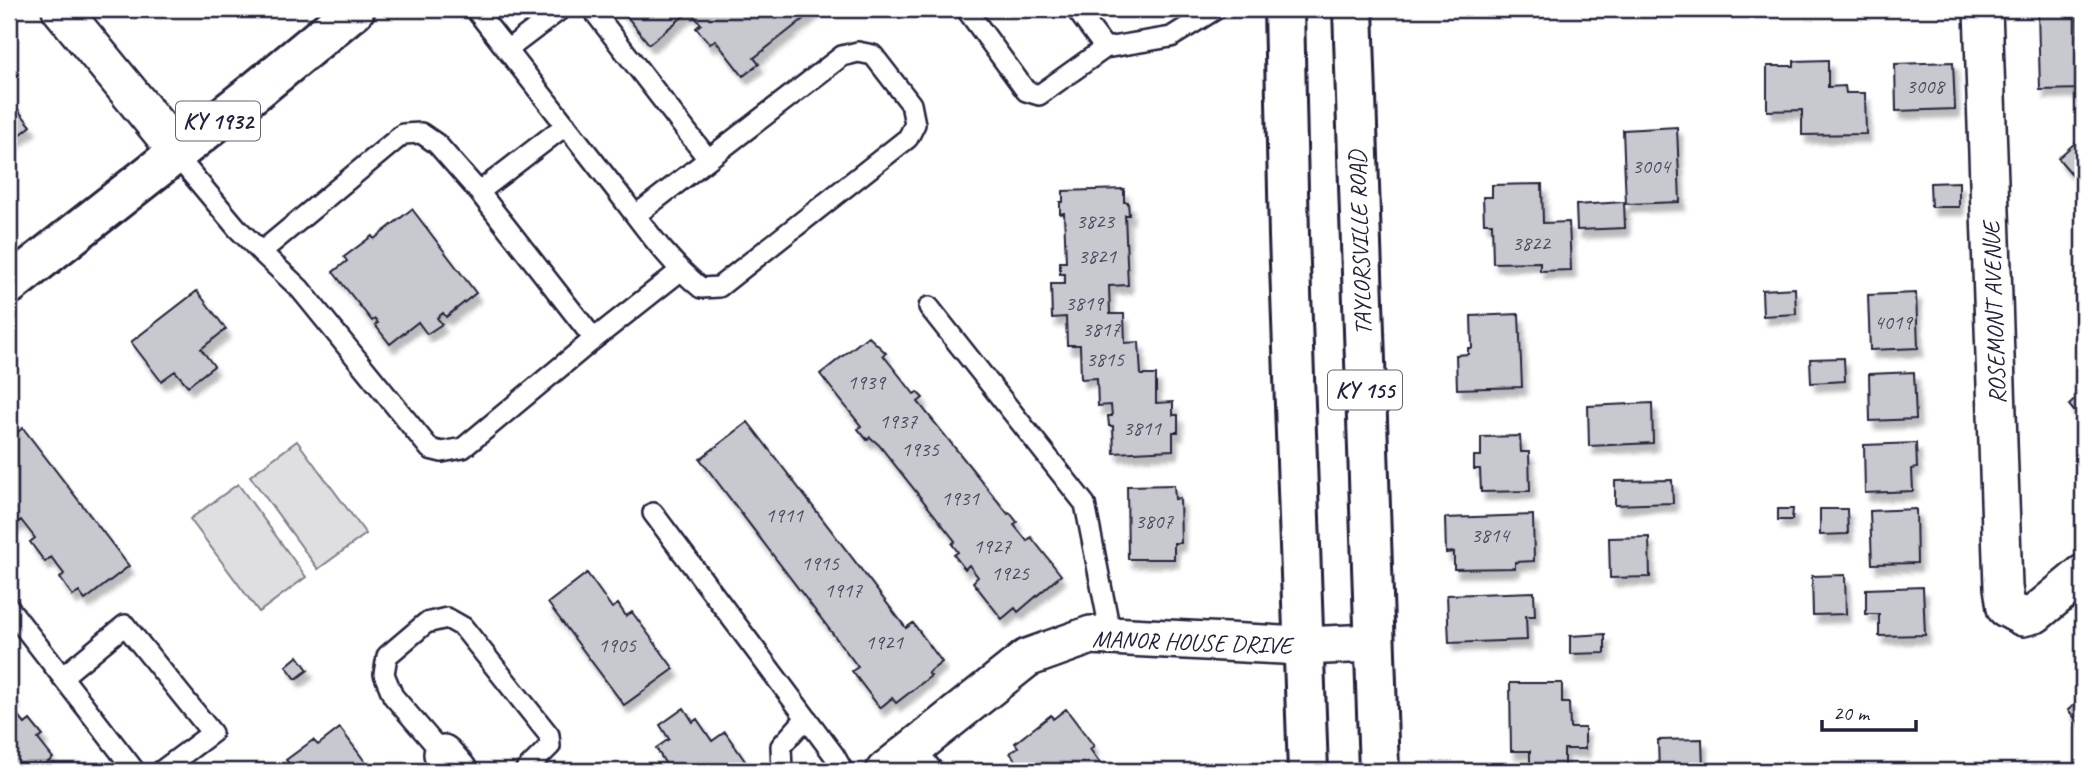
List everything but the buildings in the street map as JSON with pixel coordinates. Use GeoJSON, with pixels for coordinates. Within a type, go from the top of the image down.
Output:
{"type":"FeatureCollection","features":[{"type":"Feature","properties":{"kind":"main road","name":"KY 1932"},"geometry":{"type":"LineString","coordinates":[[9,285],[355,9]]}},
{"type":"Feature","properties":{"kind":"main road","name":"KY 155"},"geometry":{"type":"LineString","coordinates":[[1284,9],[1289,236],[1308,771]]}},
{"type":"Feature","properties":{"kind":"main road","name":"TAYLORSVILLE ROAD"},"geometry":{"type":"LineString","coordinates":[[1353,9],[1379,771]]}},
{"type":"Feature","properties":{"kind":"street"},"geometry":{"type":"LineString","coordinates":[[61,9],[176,153]]}},
{"type":"Feature","properties":{"kind":"street","name":"ROSEMONT AVENUE"},"geometry":{"type":"LineString","coordinates":[[1983,9],[2003,587],[2006,608],[2024,617],[2035,614],[2083,574]]}},
{"type":"Feature","properties":{"kind":"street","name":"MANOR HOUSE DRIVE"},"geometry":{"type":"LineString","coordinates":[[885,771],[924,760],[1027,658],[1091,635],[1302,646],[1373,643]]}},
{"type":"Feature","properties":{"kind":"lane"},"geometry":{"type":"LineString","coordinates":[[475,9],[566,125],[636,215],[680,271],[701,288],[719,287],[908,138],[915,124],[911,104],[873,55],[858,52],[842,56],[636,215]]}},
{"type":"Feature","properties":{"kind":"lane"},"geometry":{"type":"LineString","coordinates":[[507,50],[561,9]]}},
{"type":"Feature","properties":{"kind":"lane"},"geometry":{"type":"LineString","coordinates":[[592,9],[708,159]]}},
{"type":"Feature","properties":{"kind":"lane"},"geometry":{"type":"LineString","coordinates":[[966,9],[1026,91],[1039,95],[1105,48],[1171,37],[1216,9]]}},
{"type":"Feature","properties":{"kind":"lane"},"geometry":{"type":"LineString","coordinates":[[1076,9],[1105,48]]}},
{"type":"Feature","properties":{"kind":"lane"},"geometry":{"type":"LineString","coordinates":[[479,192],[566,125]]}},
{"type":"Feature","properties":{"kind":"lane"},"geometry":{"type":"LineString","coordinates":[[261,253],[403,134],[421,133],[437,144],[479,192],[594,340]]}},
{"type":"Feature","properties":{"kind":"lane"},"geometry":{"type":"LineString","coordinates":[[176,153],[237,228],[300,289],[430,449],[442,452],[463,448],[680,271]]}},
{"type":"Feature","properties":{"kind":"lane"},"geometry":{"type":"LineString","coordinates":[[929,307],[1085,504],[1111,636]]}},
{"type":"Feature","properties":{"kind":"lane"},"geometry":{"type":"LineString","coordinates":[[653,513],[844,771]]}},
{"type":"Feature","properties":{"kind":"lane"},"geometry":{"type":"LineString","coordinates":[[9,608],[135,771]]}},
{"type":"Feature","properties":{"kind":"lane"},"geometry":{"type":"LineString","coordinates":[[450,763],[393,696],[384,674],[387,656],[426,623],[447,618],[463,627],[549,735],[550,746],[525,771]]}},
{"type":"Feature","properties":{"kind":"lane"},"geometry":{"type":"LineString","coordinates":[[62,677],[125,625],[212,733],[161,771]]}},
{"type":"Feature","properties":{"kind":"lane"},"geometry":{"type":"LineString","coordinates":[[782,771],[781,746],[806,718]]}},
{"type":"Feature","properties":{"kind":"shaded area"},"geometry":{"type":"Polygon","coordinates":[[[297,441],[366,534],[318,569],[250,476],[297,441]]]}},
{"type":"Feature","properties":{"kind":"shaded area"},"geometry":{"type":"Polygon","coordinates":[[[238,484],[306,577],[259,612],[190,519],[238,484]]]}}]}
